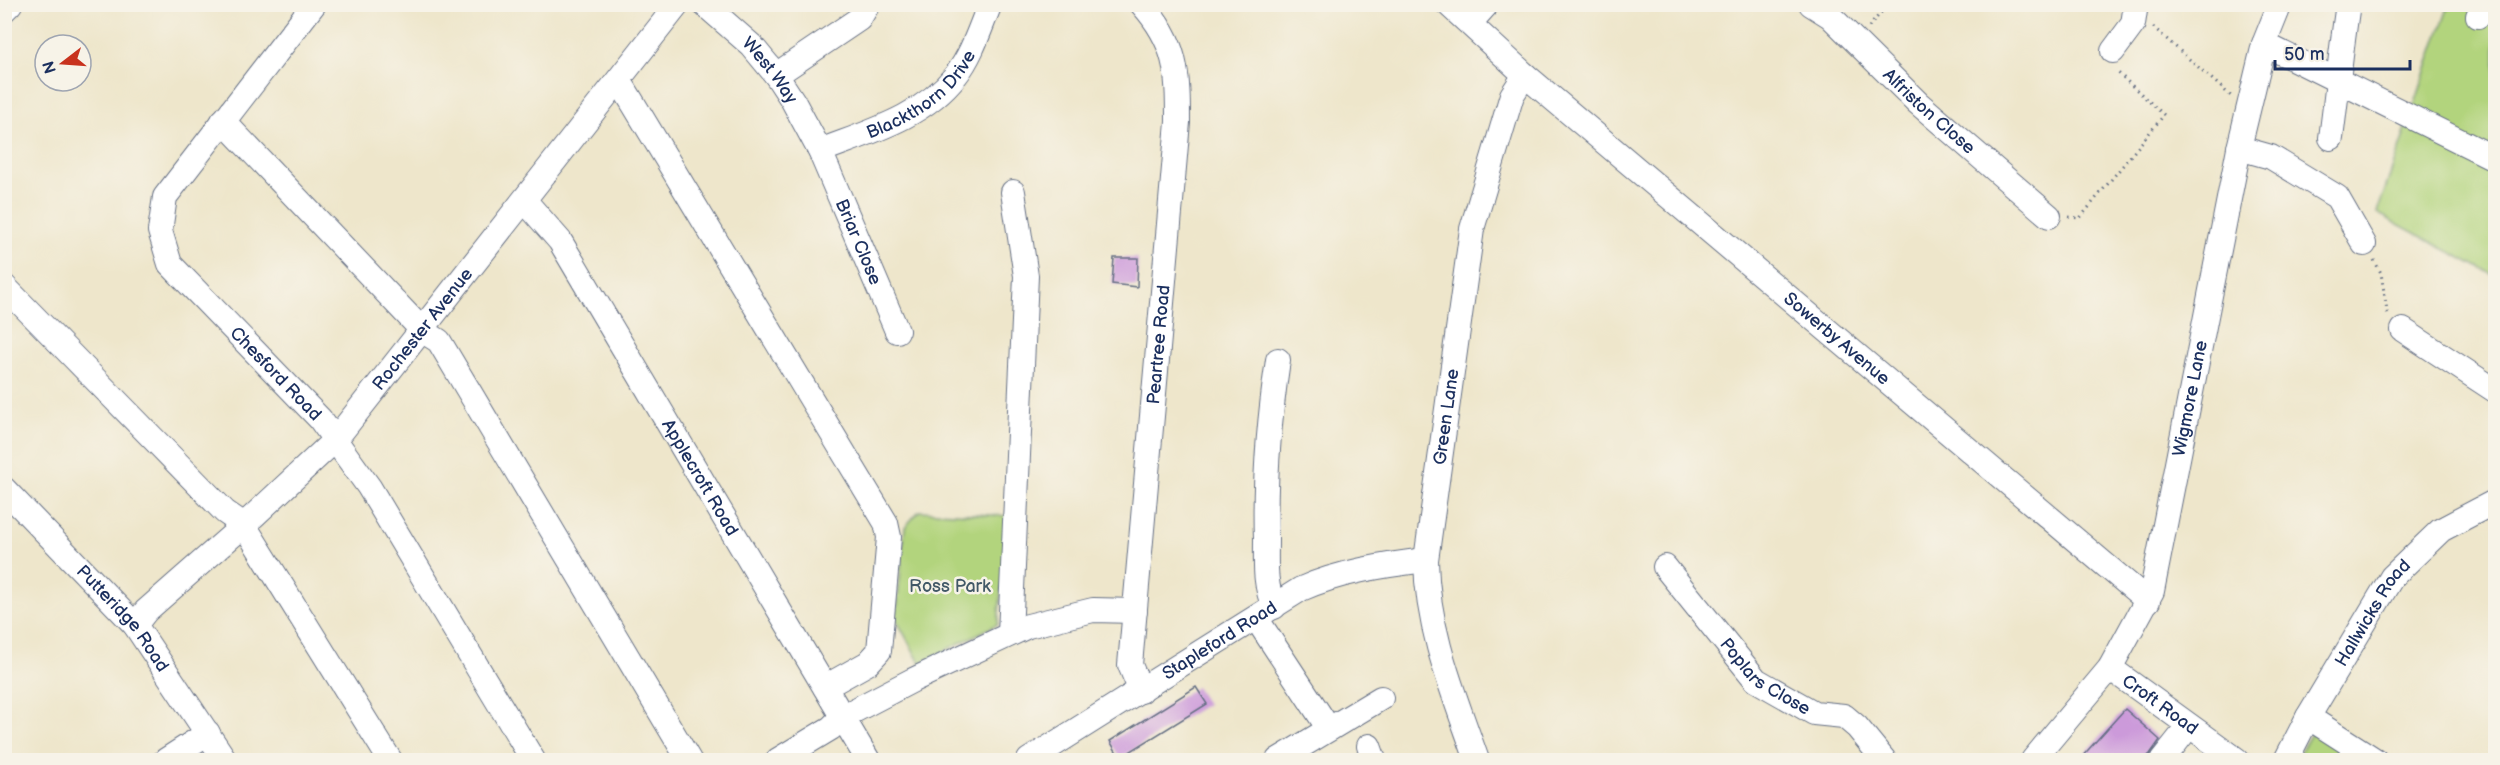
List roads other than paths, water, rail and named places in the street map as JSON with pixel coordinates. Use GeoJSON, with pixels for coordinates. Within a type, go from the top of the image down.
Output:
{"type":"FeatureCollection","features":[{"type":"Feature","properties":{"kind":"street"},"geometry":{"type":"LineString","coordinates":[[4,10],[10,4]]}},
{"type":"Feature","properties":{"kind":"street","name":"Chesford Road"},"geometry":{"type":"LineString","coordinates":[[314,4],[165,197],[160,231],[170,264],[320,418],[369,488],[533,760]]}},
{"type":"Feature","properties":{"kind":"street","name":"Rochester Avenue"},"geometry":{"type":"LineString","coordinates":[[135,625],[146,611],[244,525],[335,440],[678,4]]}},
{"type":"Feature","properties":{"kind":"street"},"geometry":{"type":"LineString","coordinates":[[776,75],[859,19],[868,4]]}},
{"type":"Feature","properties":{"kind":"street","name":"Blackthorn Drive"},"geometry":{"type":"LineString","coordinates":[[820,151],[902,120],[934,99],[957,75],[970,52],[990,4]]}},
{"type":"Feature","properties":{"kind":"street","name":"Peartree Road"},"geometry":{"type":"LineString","coordinates":[[1141,691],[1130,665],[1178,122],[1178,91],[1173,53],[1167,37],[1142,4]]}},
{"type":"Feature","properties":{"kind":"street"},"geometry":{"type":"LineString","coordinates":[[1448,4],[1526,75]]}},
{"type":"Feature","properties":{"kind":"street"},"geometry":{"type":"LineString","coordinates":[[1470,24],[1487,4]]}},
{"type":"Feature","properties":{"kind":"street","name":"Alfriston Close"},"geometry":{"type":"LineString","coordinates":[[1811,4],[1830,16],[1918,103],[2049,216]]}},
{"type":"Feature","properties":{"kind":"street","name":"Wigmore Lane"},"geometry":{"type":"LineString","coordinates":[[2033,760],[2110,668],[2148,601],[2163,538],[2239,148],[2264,44],[2280,4]]}},
{"type":"Feature","properties":{"kind":"street"},"geometry":{"type":"LineString","coordinates":[[2331,138],[2339,80],[2340,51],[2348,4]]}},
{"type":"Feature","properties":{"kind":"street","name":"West Way"},"geometry":{"type":"LineString","coordinates":[[715,8],[776,75],[820,151]]}},
{"type":"Feature","properties":{"kind":"street"},"geometry":{"type":"LineString","coordinates":[[2113,51],[2133,24],[2136,8]]}},
{"type":"Feature","properties":{"kind":"street"},"geometry":{"type":"LineString","coordinates":[[2264,44],[2496,159]]}},
{"type":"Feature","properties":{"kind":"street","name":"Green Lane"},"geometry":{"type":"LineString","coordinates":[[1477,760],[1432,625],[1427,592],[1426,560],[1473,229],[1512,95],[1526,75]]}},
{"type":"Feature","properties":{"kind":"street","name":"Sowerby Avenue"},"geometry":{"type":"LineString","coordinates":[[1526,75],[2148,601]]}},
{"type":"Feature","properties":{"kind":"street"},"geometry":{"type":"LineString","coordinates":[[619,80],[886,523],[889,537],[879,651],[868,663],[825,687]]}},
{"type":"Feature","properties":{"kind":"street"},"geometry":{"type":"LineString","coordinates":[[223,121],[423,331],[439,341],[689,760]]}},
{"type":"Feature","properties":{"kind":"street"},"geometry":{"type":"LineString","coordinates":[[2239,148],[2271,157],[2337,197],[2364,244]]}},
{"type":"Feature","properties":{"kind":"street","name":"Briar Close"},"geometry":{"type":"LineString","coordinates":[[820,151],[897,331]]}},
{"type":"Feature","properties":{"kind":"street"},"geometry":{"type":"LineString","coordinates":[[1010,634],[1026,276],[1013,192]]}},
{"type":"Feature","properties":{"kind":"street","name":"Applecroft Road"},"geometry":{"type":"LineString","coordinates":[[525,201],[560,241],[868,760]]}},
{"type":"Feature","properties":{"kind":"street"},"geometry":{"type":"LineString","coordinates":[[4,286],[225,512],[244,525],[390,760]]}},
{"type":"Feature","properties":{"kind":"street"},"geometry":{"type":"LineString","coordinates":[[2403,330],[2496,391]]}},
{"type":"Feature","properties":{"kind":"street"},"geometry":{"type":"LineString","coordinates":[[1278,360],[1269,419],[1265,494],[1267,590],[1265,613],[1329,729]]}},
{"type":"Feature","properties":{"kind":"street","name":"Putteridge Road"},"geometry":{"type":"LineString","coordinates":[[4,489],[135,625],[225,760]]}},
{"type":"Feature","properties":{"kind":"street","name":"Hallwicks Road"},"geometry":{"type":"LineString","coordinates":[[2286,760],[2308,717],[2392,577],[2441,530],[2496,501]]}},
{"type":"Feature","properties":{"kind":"street","name":"Stapleford Road"},"geometry":{"type":"LineString","coordinates":[[1029,760],[1301,589],[1318,581],[1400,563],[1426,560]]}},
{"type":"Feature","properties":{"kind":"street","name":"Poplars Close"},"geometry":{"type":"LineString","coordinates":[[1665,567],[1756,680],[1814,713],[1844,716],[1857,727],[1884,760]]}},
{"type":"Feature","properties":{"kind":"street"},"geometry":{"type":"LineString","coordinates":[[778,760],[831,728],[842,717],[913,680],[1028,626],[1093,610],[1135,611]]}},
{"type":"Feature","properties":{"kind":"street","name":"Croft Road"},"geometry":{"type":"LineString","coordinates":[[2110,668],[2237,760]]}},
{"type":"Feature","properties":{"kind":"street"},"geometry":{"type":"LineString","coordinates":[[1278,760],[1381,698]]}},
{"type":"Feature","properties":{"kind":"street"},"geometry":{"type":"LineString","coordinates":[[2308,717],[2374,760]]}},
{"type":"Feature","properties":{"kind":"street"},"geometry":{"type":"LineString","coordinates":[[2162,760],[2189,726]]}},
{"type":"Feature","properties":{"kind":"street"},"geometry":{"type":"LineString","coordinates":[[166,760],[208,733]]}},
{"type":"Feature","properties":{"kind":"park label","name":"Ross Park"},"geometry":{"type":"Point","coordinates":[950,586]}}]}
